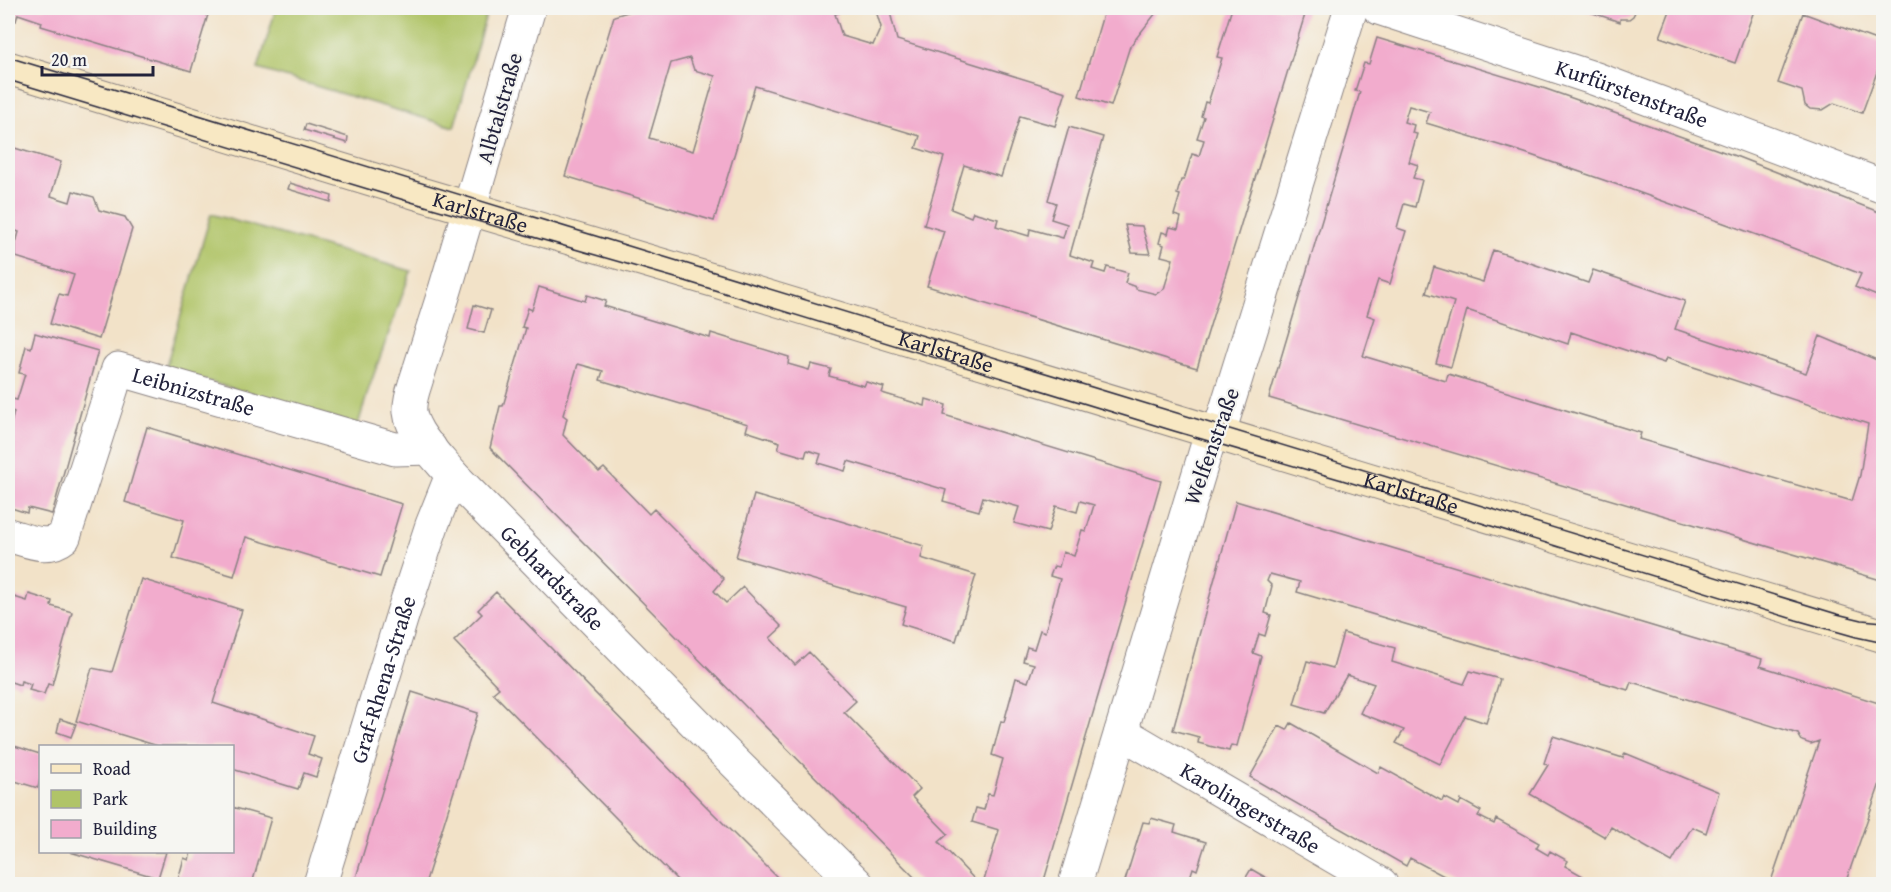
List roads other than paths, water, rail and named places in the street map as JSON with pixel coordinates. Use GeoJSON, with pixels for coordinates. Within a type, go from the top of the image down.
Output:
{"type":"FeatureCollection","features":[{"type":"Feature","properties":{"kind":"main road","name":"Karlstraße"},"geometry":{"type":"LineString","coordinates":[[8,68],[1884,636]]}},
{"type":"Feature","properties":{"kind":"street","name":"Albtalstraße"},"geometry":{"type":"LineString","coordinates":[[469,209],[529,8]]}},
{"type":"Feature","properties":{"kind":"street","name":"Welfenstraße"},"geometry":{"type":"LineString","coordinates":[[1075,885],[1209,440],[1221,426],[1351,8]]}},
{"type":"Feature","properties":{"kind":"street","name":"Kurfürstenstraße"},"geometry":{"type":"LineString","coordinates":[[1379,8],[1596,79],[1884,187]]}},
{"type":"Feature","properties":{"kind":"street","name":"Gebhardstraße"},"geometry":{"type":"LineString","coordinates":[[469,209],[411,398],[410,414],[416,430],[452,475],[856,885]]}},
{"type":"Feature","properties":{"kind":"street","name":"Leibnizstraße"},"geometry":{"type":"LineString","coordinates":[[8,535],[49,545],[57,543],[64,537],[118,369],[395,449],[430,448]]}},
{"type":"Feature","properties":{"kind":"street","name":"Graf-Rhena-Straße"},"geometry":{"type":"LineString","coordinates":[[320,885],[403,613],[432,525],[452,475]]}},
{"type":"Feature","properties":{"kind":"street","name":"Karolingerstraße"},"geometry":{"type":"LineString","coordinates":[[1121,732],[1381,885]]}},
{"type":"Feature","properties":{"kind":"tram line"},"geometry":{"type":"LineString","coordinates":[[8,57],[1837,614],[1884,622]]}},
{"type":"Feature","properties":{"kind":"tram line"},"geometry":{"type":"LineString","coordinates":[[8,80],[404,200],[672,277],[1796,620],[1884,643]]}}]}
